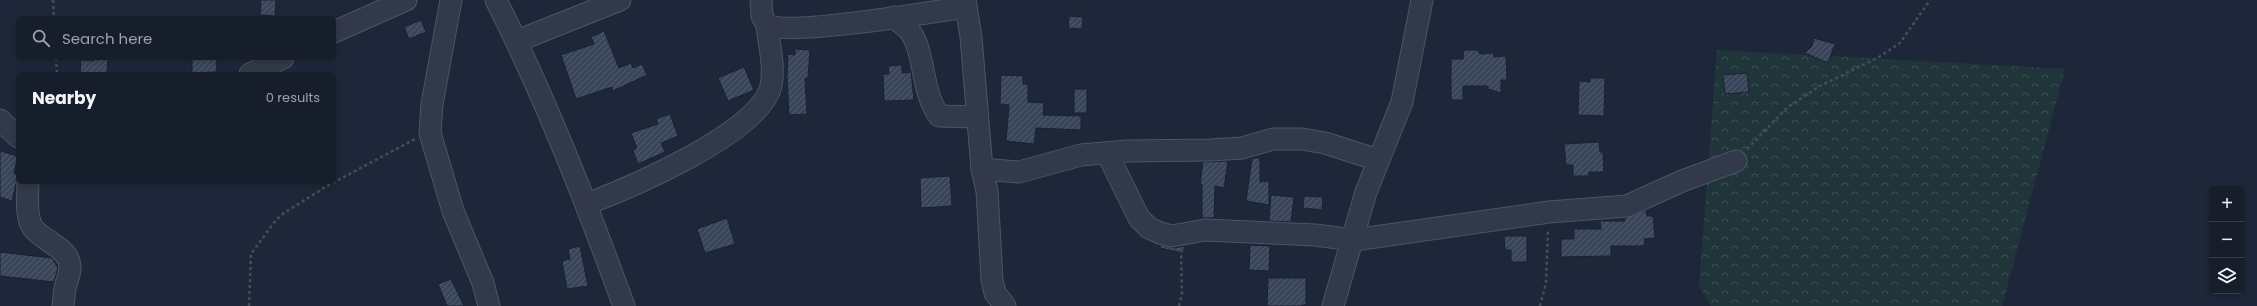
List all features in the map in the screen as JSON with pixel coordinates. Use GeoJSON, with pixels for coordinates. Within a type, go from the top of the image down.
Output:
{"type":"FeatureCollection","features":[{"type":"Feature","properties":{"kind":"street"},"geometry":{"type":"LineString","coordinates":[[336,31],[406,0]]}},
{"type":"Feature","properties":{"kind":"street"},"geometry":{"type":"LineString","coordinates":[[451,0],[432,104],[430,134],[453,211],[483,283],[489,306]]}},
{"type":"Feature","properties":{"kind":"street"},"geometry":{"type":"LineString","coordinates":[[496,0],[587,204],[624,306]]}},
{"type":"Feature","properties":{"kind":"street"},"geometry":{"type":"LineString","coordinates":[[516,42],[620,0]]}},
{"type":"Feature","properties":{"kind":"street"},"geometry":{"type":"LineString","coordinates":[[587,204],[633,186],[670,169],[716,142],[748,117],[765,98],[771,87],[772,73],[766,25],[762,16],[761,0]]}},
{"type":"Feature","properties":{"kind":"street"},"geometry":{"type":"LineString","coordinates":[[1333,306],[1354,240],[1366,192],[1402,102],[1422,0]]}},
{"type":"Feature","properties":{"kind":"street"},"geometry":{"type":"LineString","coordinates":[[766,25],[776,28],[821,26],[894,17],[965,3],[971,37],[982,170],[987,191],[992,280],[995,293],[1005,306]]}},
{"type":"Feature","properties":{"kind":"street"},"geometry":{"type":"LineString","coordinates":[[894,17],[908,30],[916,43],[926,90],[932,106],[939,116],[977,117]]}},
{"type":"Feature","properties":{"kind":"street"},"geometry":{"type":"LineString","coordinates":[[254,72],[279,60]]}},
{"type":"Feature","properties":{"kind":"street"},"geometry":{"type":"LineString","coordinates":[[0,120],[16,135]]}},
{"type":"Feature","properties":{"kind":"street"},"geometry":{"type":"LineString","coordinates":[[982,170],[1018,172],[1081,155],[1127,151],[1242,148],[1273,139],[1302,139],[1325,143],[1378,160]]}},
{"type":"Feature","properties":{"kind":"street"},"geometry":{"type":"LineString","coordinates":[[1107,153],[1139,218],[1148,228],[1160,233],[1172,236],[1205,230],[1315,235],[1354,240],[1549,212],[1627,206],[1682,181],[1736,161]]}},
{"type":"Feature","properties":{"kind":"street"},"geometry":{"type":"LineString","coordinates":[[28,184],[29,213],[32,226],[44,238],[57,247],[69,260],[70,277],[66,284],[63,306]]}},
{"type":"Feature","properties":{"kind":"path"},"geometry":{"type":"LineString","coordinates":[[53,0],[54,16]]}},
{"type":"Feature","properties":{"kind":"path"},"geometry":{"type":"LineString","coordinates":[[1736,161],[1788,107],[1820,86],[1880,57],[1900,43],[1930,0]]}},
{"type":"Feature","properties":{"kind":"path"},"geometry":{"type":"LineString","coordinates":[[56,60],[57,72]]}},
{"type":"Feature","properties":{"kind":"path"},"geometry":{"type":"LineString","coordinates":[[336,181],[399,147],[430,134]]}},
{"type":"Feature","properties":{"kind":"path"},"geometry":{"type":"LineString","coordinates":[[250,306],[251,254],[276,220],[284,213],[331,184]]}},
{"type":"Feature","properties":{"kind":"path"},"geometry":{"type":"LineString","coordinates":[[1540,306],[1546,283],[1549,212]]}},
{"type":"Feature","properties":{"kind":"path"},"geometry":{"type":"LineString","coordinates":[[1179,306],[1182,294],[1181,248],[1184,234]]}},
{"type":"Feature","properties":{"kind":"green space"},"geometry":{"type":"Polygon","coordinates":[[[1717,50],[2065,69],[2002,306],[1711,306],[1699,286],[1717,50]]]}},
{"type":"Feature","properties":{"kind":"building"},"geometry":{"type":"Polygon","coordinates":[[[261,0],[276,0],[275,16],[260,15],[261,0]]]}},
{"type":"Feature","properties":{"kind":"building"},"geometry":{"type":"Polygon","coordinates":[[[1069,16],[1083,17],[1082,29],[1068,28],[1069,16]]]}},
{"type":"Feature","properties":{"kind":"building"},"geometry":{"type":"Polygon","coordinates":[[[421,20],[426,32],[409,39],[404,27],[421,20]]]}},
{"type":"Feature","properties":{"kind":"building"},"geometry":{"type":"Polygon","coordinates":[[[604,31],[619,68],[631,63],[633,68],[642,64],[647,75],[613,91],[612,87],[576,99],[561,55],[594,44],[591,37],[604,31]]]}},
{"type":"Feature","properties":{"kind":"building"},"geometry":{"type":"Polygon","coordinates":[[[1814,38],[1835,44],[1828,63],[1805,53],[1812,46],[1814,38]]]}},
{"type":"Feature","properties":{"kind":"building"},"geometry":{"type":"Polygon","coordinates":[[[795,49],[810,50],[808,78],[805,78],[807,114],[789,115],[787,77],[788,54],[795,55],[795,49]]]}},
{"type":"Feature","properties":{"kind":"building"},"geometry":{"type":"Polygon","coordinates":[[[1464,50],[1478,50],[1480,54],[1493,53],[1494,57],[1506,56],[1507,80],[1501,80],[1501,93],[1488,89],[1488,86],[1463,86],[1463,100],[1451,100],[1451,59],[1463,59],[1464,50]]]}},
{"type":"Feature","properties":{"kind":"building"},"geometry":{"type":"Polygon","coordinates":[[[81,60],[108,60],[107,72],[80,72],[81,60]]]}},
{"type":"Feature","properties":{"kind":"building"},"geometry":{"type":"Polygon","coordinates":[[[192,60],[216,60],[217,72],[192,72],[192,60]]]}},
{"type":"Feature","properties":{"kind":"building"},"geometry":{"type":"Polygon","coordinates":[[[902,65],[902,73],[911,72],[914,100],[884,101],[883,74],[889,74],[888,66],[902,65]]]}},
{"type":"Feature","properties":{"kind":"building"},"geometry":{"type":"Polygon","coordinates":[[[744,67],[754,90],[728,101],[718,78],[744,67]]]}},
{"type":"Feature","properties":{"kind":"building"},"geometry":{"type":"Polygon","coordinates":[[[1747,73],[1749,92],[1725,94],[1723,75],[1747,73]]]}},
{"type":"Feature","properties":{"kind":"building"},"geometry":{"type":"Polygon","coordinates":[[[1001,75],[1023,76],[1023,84],[1028,84],[1028,102],[1044,103],[1043,115],[1081,116],[1081,130],[1036,128],[1034,144],[1006,141],[1009,105],[1000,104],[1001,75]]]}},
{"type":"Feature","properties":{"kind":"building"},"geometry":{"type":"Polygon","coordinates":[[[1590,78],[1605,78],[1604,116],[1578,115],[1579,81],[1590,82],[1590,78]]]}},
{"type":"Feature","properties":{"kind":"building"},"geometry":{"type":"Polygon","coordinates":[[[1074,89],[1087,89],[1087,113],[1074,113],[1074,89]]]}},
{"type":"Feature","properties":{"kind":"building"},"geometry":{"type":"Polygon","coordinates":[[[670,114],[678,136],[661,143],[665,152],[638,164],[633,151],[637,148],[631,133],[658,124],[656,119],[670,114]]]}},
{"type":"Feature","properties":{"kind":"building"},"geometry":{"type":"Polygon","coordinates":[[[1599,142],[1600,152],[1603,152],[1604,172],[1589,172],[1589,176],[1573,176],[1573,165],[1566,165],[1564,144],[1599,142]]]}},
{"type":"Feature","properties":{"kind":"building"},"geometry":{"type":"Polygon","coordinates":[[[0,151],[16,155],[14,173],[16,174],[16,184],[12,201],[0,197],[0,151]]]}},
{"type":"Feature","properties":{"kind":"building"},"geometry":{"type":"Polygon","coordinates":[[[1252,158],[1260,158],[1260,182],[1269,181],[1269,205],[1246,201],[1252,158]]]}},
{"type":"Feature","properties":{"kind":"building"},"geometry":{"type":"Polygon","coordinates":[[[1228,161],[1224,188],[1215,186],[1214,218],[1202,218],[1202,184],[1200,184],[1203,162],[1228,161]]]}},
{"type":"Feature","properties":{"kind":"building"},"geometry":{"type":"Polygon","coordinates":[[[950,176],[952,206],[921,208],[920,178],[950,176]]]}},
{"type":"Feature","properties":{"kind":"building"},"geometry":{"type":"Polygon","coordinates":[[[1271,195],[1294,197],[1291,222],[1269,221],[1271,195]]]}},
{"type":"Feature","properties":{"kind":"building"},"geometry":{"type":"Polygon","coordinates":[[[1304,196],[1323,197],[1322,210],[1303,208],[1304,196]]]}},
{"type":"Feature","properties":{"kind":"building"},"geometry":{"type":"Polygon","coordinates":[[[1646,210],[1647,216],[1653,216],[1655,238],[1644,239],[1645,244],[1642,246],[1611,246],[1611,256],[1561,257],[1561,239],[1574,239],[1574,229],[1601,229],[1600,221],[1625,221],[1625,218],[1646,210]]]}},
{"type":"Feature","properties":{"kind":"building"},"geometry":{"type":"Polygon","coordinates":[[[727,218],[735,244],[705,253],[697,229],[727,218]]]}},
{"type":"Feature","properties":{"kind":"building"},"geometry":{"type":"Polygon","coordinates":[[[1504,236],[1527,236],[1527,262],[1511,262],[1511,250],[1505,250],[1504,236]]]}},
{"type":"Feature","properties":{"kind":"building"},"geometry":{"type":"Polygon","coordinates":[[[1160,245],[1174,248],[1185,246],[1183,253],[1160,248],[1160,245]]]}},
{"type":"Feature","properties":{"kind":"building"},"geometry":{"type":"Polygon","coordinates":[[[1250,245],[1270,246],[1269,271],[1249,270],[1250,245]]]}},
{"type":"Feature","properties":{"kind":"building"},"geometry":{"type":"Polygon","coordinates":[[[580,246],[588,286],[567,289],[562,261],[570,259],[568,249],[580,246]]]}},
{"type":"Feature","properties":{"kind":"building"},"geometry":{"type":"Polygon","coordinates":[[[0,252],[52,258],[58,268],[54,282],[0,276],[0,252]]]}},
{"type":"Feature","properties":{"kind":"building"},"geometry":{"type":"Polygon","coordinates":[[[1268,278],[1306,278],[1306,304],[1301,306],[1267,306],[1268,278]]]}},
{"type":"Feature","properties":{"kind":"building"},"geometry":{"type":"Polygon","coordinates":[[[451,279],[464,306],[447,306],[438,284],[451,279]]]}}]}
